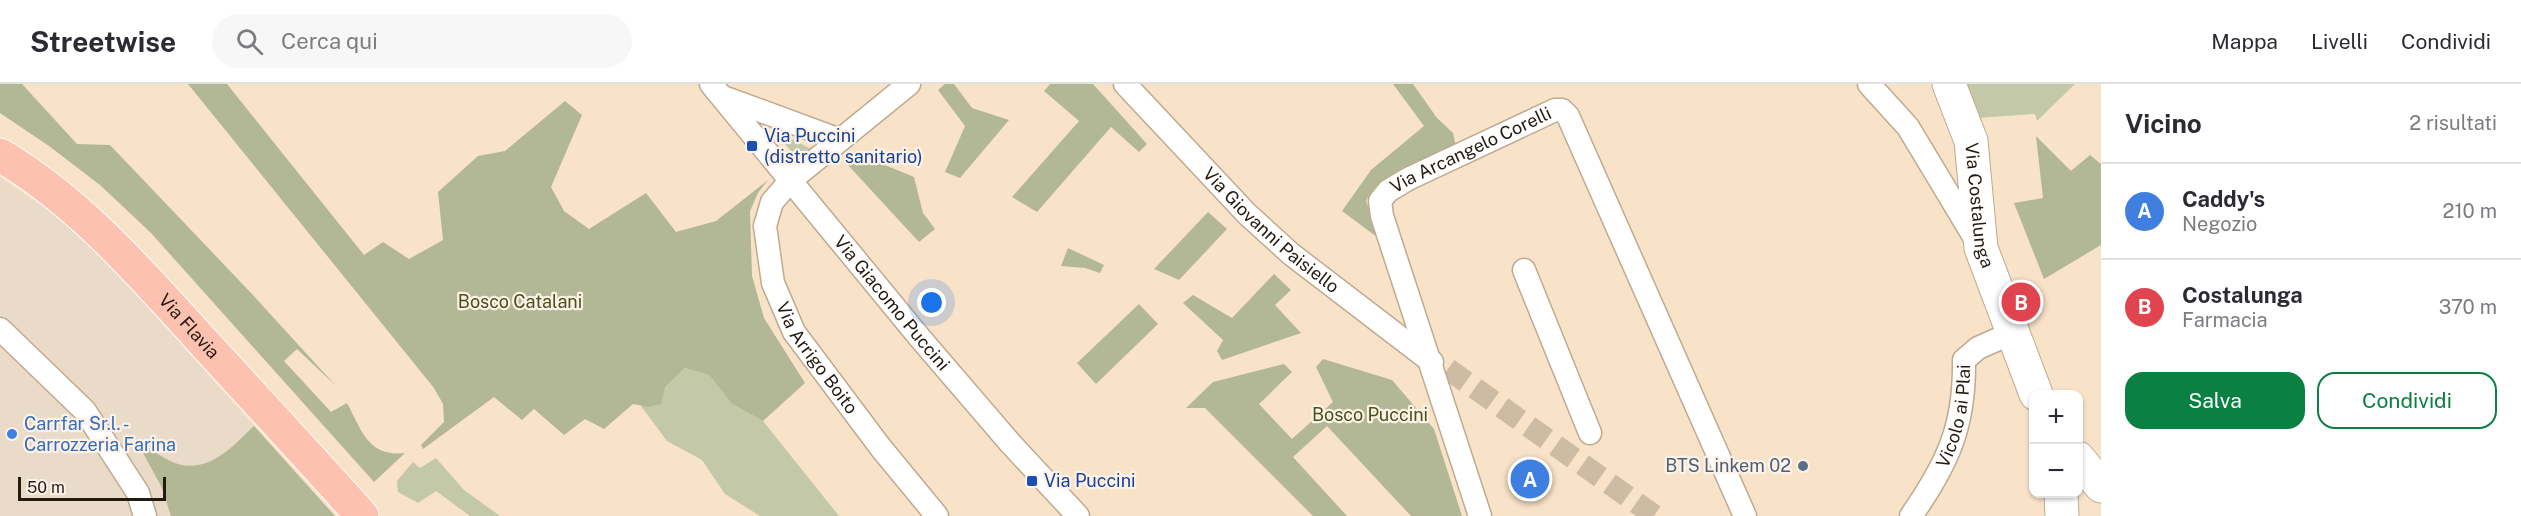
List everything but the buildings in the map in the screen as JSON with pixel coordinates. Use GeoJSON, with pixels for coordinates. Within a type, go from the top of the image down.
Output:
{"type":"FeatureCollection","features":[{"type":"Feature","properties":{"kind":"main road","name":"Via Flavia"},"geometry":{"type":"LineString","coordinates":[[0,155],[82,215],[136,267],[362,516]]}},
{"type":"Feature","properties":{"kind":"street","name":"Via Arrigo Boito"},"geometry":{"type":"LineString","coordinates":[[909,84],[791,180],[772,202],[765,226],[772,283],[794,332],[881,448],[937,516]]}},
{"type":"Feature","properties":{"kind":"street","name":"Via Giovanni Paisiello"},"geometry":{"type":"LineString","coordinates":[[1125,84],[1240,207],[1291,254],[1361,310],[1443,370]]}},
{"type":"Feature","properties":{"kind":"street"},"geometry":{"type":"LineString","coordinates":[[1869,84],[1908,127],[1981,248]]}},
{"type":"Feature","properties":{"kind":"street","name":"Via Costalunga"},"geometry":{"type":"LineString","coordinates":[[1949,84],[1971,141],[1981,248],[2034,390]]}},
{"type":"Feature","properties":{"kind":"street"},"geometry":{"type":"LineString","coordinates":[[716,90],[840,140]]}},
{"type":"Feature","properties":{"kind":"street","name":"Via Giacomo Puccini"},"geometry":{"type":"LineString","coordinates":[[716,90],[920,338],[1068,513]]}},
{"type":"Feature","properties":{"kind":"street","name":"Via Arcangelo Corelli"},"geometry":{"type":"LineString","coordinates":[[1480,516],[1443,370],[1408,292],[1382,216],[1380,201],[1388,190],[1408,179],[1556,110],[1562,110],[1568,116],[1745,516]]}},
{"type":"Feature","properties":{"kind":"street"},"geometry":{"type":"LineString","coordinates":[[1524,270],[1590,433]]}},
{"type":"Feature","properties":{"kind":"street"},"geometry":{"type":"LineString","coordinates":[[0,329],[85,411],[138,493],[145,516]]}},
{"type":"Feature","properties":{"kind":"street","name":"Vicolo ai Plai"},"geometry":{"type":"LineString","coordinates":[[1911,516],[1935,480],[1952,446],[1965,382],[1964,360],[1978,348],[2012,333]]}},
{"type":"Feature","properties":{"kind":"street"},"geometry":{"type":"LineString","coordinates":[[2083,463],[2101,486]]}},
{"type":"Feature","properties":{"kind":"street"},"geometry":{"type":"LineString","coordinates":[[2061,498],[2062,516]]}},
{"type":"Feature","properties":{"kind":"shaded area"},"geometry":{"type":"Polygon","coordinates":[[[0,178],[49,210],[101,255],[335,516],[0,516],[0,178]]]}},
{"type":"Feature","properties":{"kind":"green space"},"geometry":{"type":"Polygon","coordinates":[[[0,84],[22,84],[77,144],[110,145],[336,386],[297,349],[284,361],[331,412],[347,403],[362,432],[374,446],[382,451],[405,453],[374,482],[151,233],[100,185],[49,146],[0,113],[0,84]]]}},
{"type":"Feature","properties":{"kind":"green space","name":"Bosco Catalani"},"geometry":{"type":"Polygon","coordinates":[[[188,84],[227,84],[364,255],[383,242],[409,259],[443,240],[438,192],[478,156],[505,151],[565,101],[582,115],[551,187],[564,211],[589,229],[646,193],[676,232],[716,221],[768,180],[758,193],[750,211],[752,276],[764,318],[805,383],[763,421],[732,404],[709,375],[685,368],[665,388],[661,404],[648,407],[633,404],[604,429],[585,419],[564,435],[534,409],[522,420],[494,397],[423,449],[421,445],[444,422],[443,404],[434,388],[188,84]]]}},
{"type":"Feature","properties":{"kind":"green space"},"geometry":{"type":"Polygon","coordinates":[[[945,84],[954,84],[972,108],[1009,120],[960,178],[945,172],[965,126],[938,90],[945,84]]]}},
{"type":"Feature","properties":{"kind":"green space"},"geometry":{"type":"Polygon","coordinates":[[[1050,84],[1093,84],[1147,144],[1139,152],[1111,127],[1037,212],[1012,197],[1079,121],[1044,91],[1050,84]]]}},
{"type":"Feature","properties":{"kind":"green space"},"geometry":{"type":"Polygon","coordinates":[[[1393,84],[1413,84],[1437,118],[1453,133],[1456,146],[1405,167],[1373,191],[1366,201],[1381,240],[1342,211],[1371,170],[1424,126],[1393,84]]]}},
{"type":"Feature","properties":{"kind":"green space"},"geometry":{"type":"Polygon","coordinates":[[[1961,84],[2075,84],[2037,121],[2035,114],[1976,118],[1961,84]]]}},
{"type":"Feature","properties":{"kind":"green space"},"geometry":{"type":"Polygon","coordinates":[[[772,129],[813,150],[799,160],[772,129]]]}},
{"type":"Feature","properties":{"kind":"green space"},"geometry":{"type":"Polygon","coordinates":[[[2036,136],[2071,171],[2090,155],[2101,164],[2101,245],[2044,279],[2014,203],[2043,198],[2036,136]]]}},
{"type":"Feature","properties":{"kind":"green space"},"geometry":{"type":"Polygon","coordinates":[[[858,154],[914,177],[923,213],[935,229],[919,242],[847,164],[858,154]]]}},
{"type":"Feature","properties":{"kind":"green space"},"geometry":{"type":"Polygon","coordinates":[[[1208,212],[1227,229],[1179,280],[1154,269],[1208,212]]]}},
{"type":"Feature","properties":{"kind":"green space"},"geometry":{"type":"Polygon","coordinates":[[[1068,248],[1104,265],[1100,273],[1085,268],[1061,266],[1068,248]]]}},
{"type":"Feature","properties":{"kind":"green space"},"geometry":{"type":"Polygon","coordinates":[[[1274,274],[1291,290],[1275,305],[1301,333],[1222,360],[1217,351],[1223,340],[1183,303],[1193,295],[1232,318],[1274,274]]]}},
{"type":"Feature","properties":{"kind":"green space"},"geometry":{"type":"Polygon","coordinates":[[[1139,304],[1158,324],[1096,384],[1077,363],[1139,304]]]}},
{"type":"Feature","properties":{"kind":"green space","name":"Bosco Puccini"},"geometry":{"type":"Polygon","coordinates":[[[1323,359],[1392,380],[1434,429],[1462,516],[1411,516],[1327,426],[1293,457],[1347,516],[1313,516],[1205,408],[1186,408],[1213,382],[1284,364],[1292,372],[1259,404],[1292,439],[1333,402],[1316,367],[1323,359]]]}},
{"type":"Feature","properties":{"kind":"green space"},"geometry":{"type":"Polygon","coordinates":[[[685,368],[709,375],[732,404],[763,421],[839,516],[760,516],[725,494],[702,460],[667,441],[641,406],[648,406],[685,368]]]}},
{"type":"Feature","properties":{"kind":"green space"},"geometry":{"type":"Polygon","coordinates":[[[254,426],[335,516],[171,516],[162,488],[135,438],[170,461],[187,466],[198,465],[209,462],[228,450],[254,426]]]}},
{"type":"Feature","properties":{"kind":"green space"},"geometry":{"type":"Polygon","coordinates":[[[436,458],[464,490],[500,516],[470,516],[436,491],[418,503],[398,492],[397,481],[413,462],[420,468],[436,458]]]}},
{"type":"Feature","properties":{"kind":"tunnel"},"geometry":{"type":"LineString","coordinates":[[1448,369],[1655,516]]}},
{"type":"Feature","properties":{"kind":"place","name":"Via Puccini (distretto sanitario)"},"geometry":{"type":"Point","coordinates":[752,146]}},
{"type":"Feature","properties":{"kind":"place","name":"Costalunga"},"geometry":{"type":"Point","coordinates":[2021,302]}},
{"type":"Feature","properties":{"kind":"place","name":"Carrfar Sr.l. - Carrozzeria Farina"},"geometry":{"type":"Point","coordinates":[12,434]}},
{"type":"Feature","properties":{"kind":"place","name":"BTS Linkem 02"},"geometry":{"type":"Point","coordinates":[1803,466]}},
{"type":"Feature","properties":{"kind":"place","name":"Caddy's"},"geometry":{"type":"Point","coordinates":[1530,479]}},
{"type":"Feature","properties":{"kind":"place","name":"Via Puccini"},"geometry":{"type":"Point","coordinates":[1032,481]}}]}
